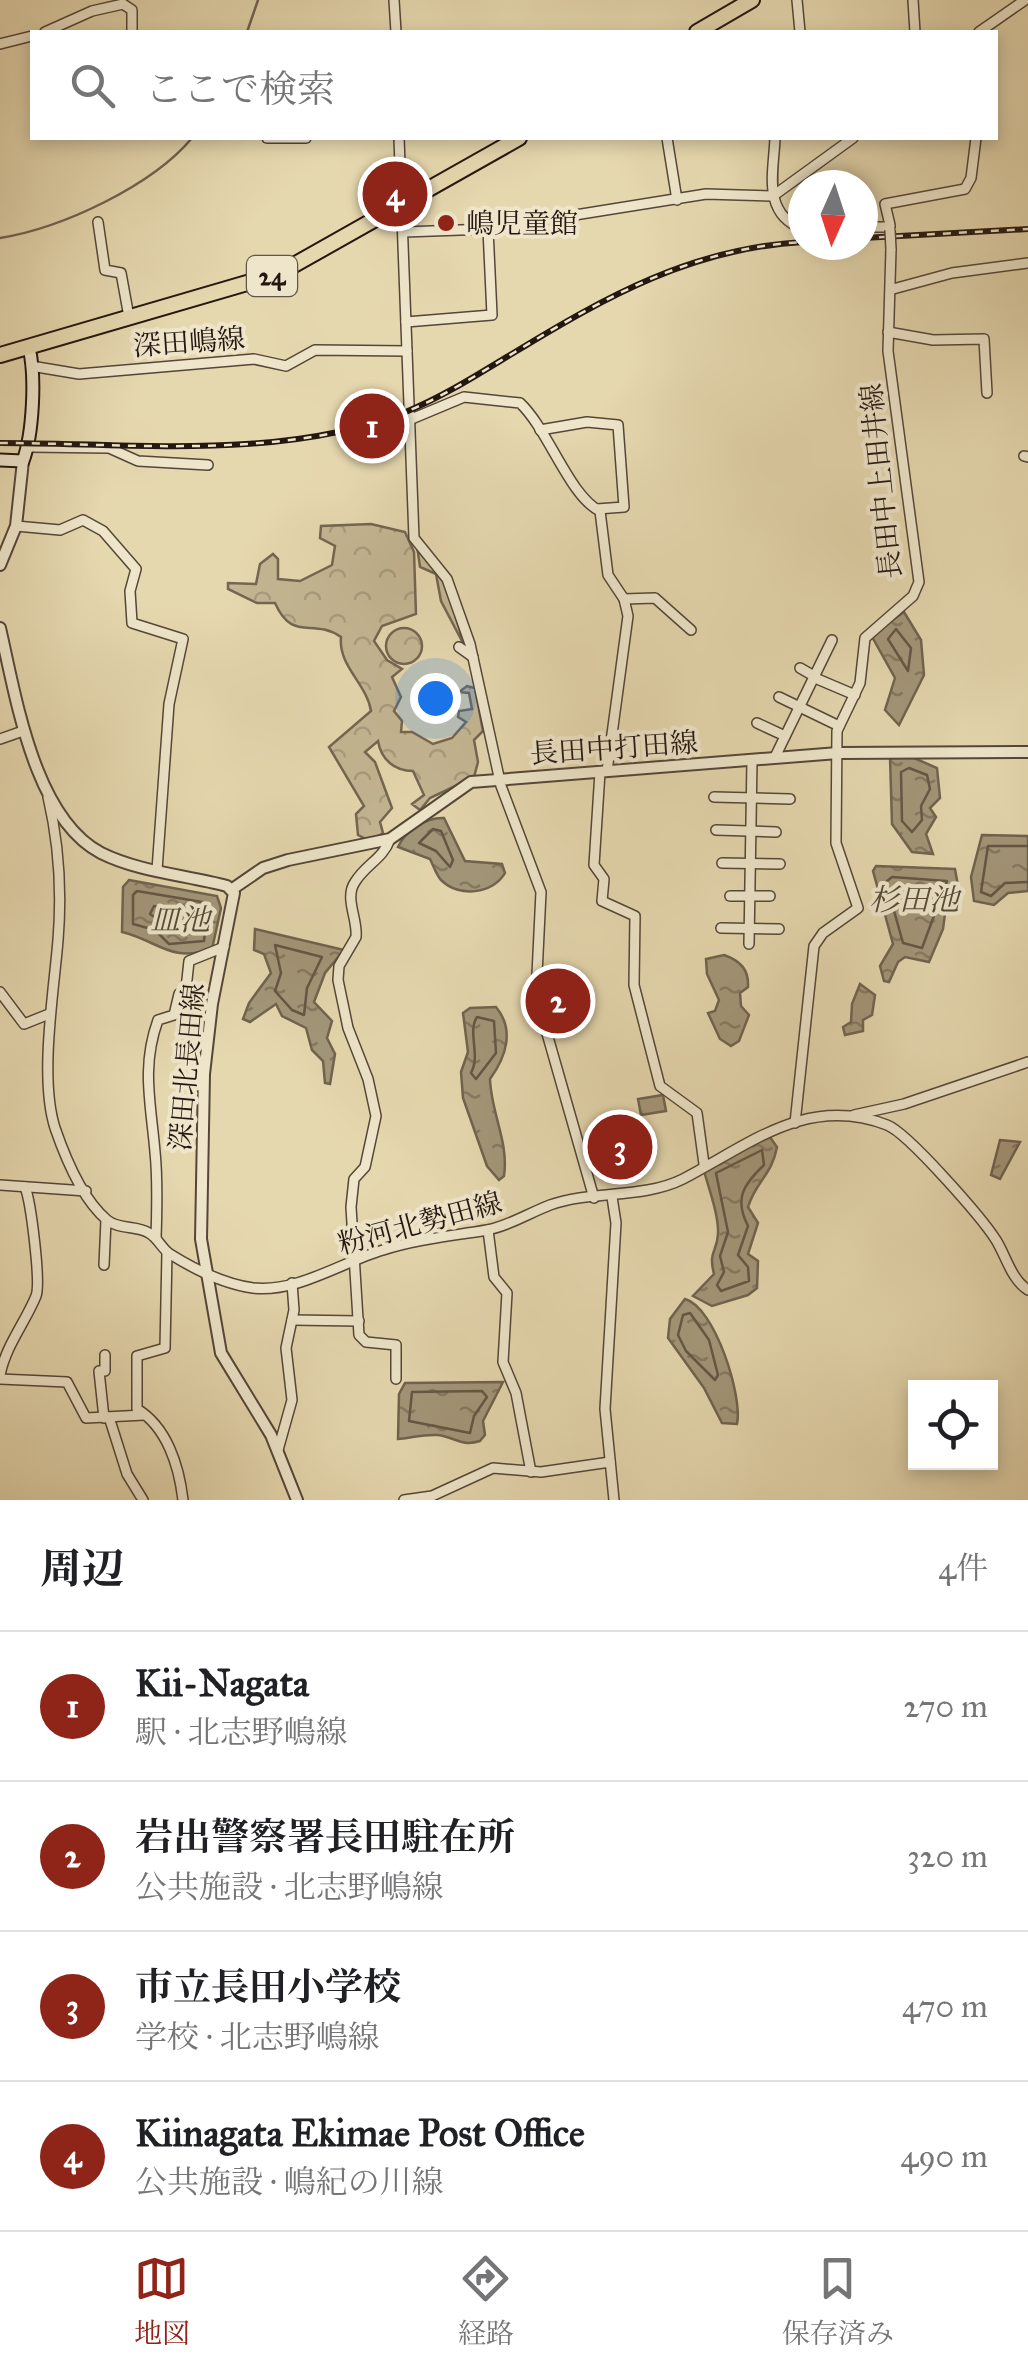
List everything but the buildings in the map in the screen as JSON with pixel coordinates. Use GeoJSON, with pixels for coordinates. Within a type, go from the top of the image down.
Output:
{"type":"FeatureCollection","features":[{"type":"Feature","properties":{"kind":"highway"},"geometry":{"type":"LineString","coordinates":[[702,30],[752,0]]}},
{"type":"Feature","properties":{"kind":"highway","name":"24"},"geometry":{"type":"LineString","coordinates":[[0,354],[278,274],[516,140]]}},
{"type":"Feature","properties":{"kind":"main road"},"geometry":{"type":"LineString","coordinates":[[0,460],[23,462],[28,447],[29,348]]}},
{"type":"Feature","properties":{"kind":"street"},"geometry":{"type":"LineString","coordinates":[[394,0],[396,30]]}},
{"type":"Feature","properties":{"kind":"street"},"geometry":{"type":"LineString","coordinates":[[797,0],[800,30]]}},
{"type":"Feature","properties":{"kind":"street"},"geometry":{"type":"LineString","coordinates":[[913,0],[914,30]]}},
{"type":"Feature","properties":{"kind":"street"},"geometry":{"type":"LineString","coordinates":[[982,30],[1025,0]]}},
{"type":"Feature","properties":{"kind":"street"},"geometry":{"type":"LineString","coordinates":[[49,30],[92,10],[123,4],[132,10],[132,30]]}},
{"type":"Feature","properties":{"kind":"street"},"geometry":{"type":"LineString","coordinates":[[0,44],[30,36]]}},
{"type":"Feature","properties":{"kind":"street"},"geometry":{"type":"LineString","coordinates":[[399,140],[414,538],[448,579],[473,657],[499,779],[541,892],[536,995],[594,1198]]}},
{"type":"Feature","properties":{"kind":"street"},"geometry":{"type":"LineString","coordinates":[[668,140],[676,200]]}},
{"type":"Feature","properties":{"kind":"street"},"geometry":{"type":"LineString","coordinates":[[776,140],[770,182],[773,196],[788,221]]}},
{"type":"Feature","properties":{"kind":"street"},"geometry":{"type":"LineString","coordinates":[[404,232],[488,229],[706,194],[773,196],[850,140]]}},
{"type":"Feature","properties":{"kind":"street"},"geometry":{"type":"LineString","coordinates":[[878,227],[890,227],[885,204],[965,189],[972,178],[976,140]]}},
{"type":"Feature","properties":{"kind":"street"},"geometry":{"type":"LineString","coordinates":[[98,222],[104,270],[121,273],[129,317]]}},
{"type":"Feature","properties":{"kind":"street","name":"長田中上田井線"},"geometry":{"type":"LineString","coordinates":[[795,1123],[814,946],[824,933],[858,908],[836,843],[839,726],[855,695],[865,638],[913,596],[919,582],[888,332],[893,289],[890,227]]}},
{"type":"Feature","properties":{"kind":"street"},"geometry":{"type":"LineString","coordinates":[[406,322],[492,315],[488,229]]}},
{"type":"Feature","properties":{"kind":"street"},"geometry":{"type":"LineString","coordinates":[[893,289],[952,273],[1028,263]]}},
{"type":"Feature","properties":{"kind":"street"},"geometry":{"type":"LineString","coordinates":[[888,332],[933,340],[984,339],[986,393]]}},
{"type":"Feature","properties":{"kind":"street","name":"深田嶋線"},"geometry":{"type":"LineString","coordinates":[[30,366],[80,374],[254,358],[286,366],[314,350],[407,350]]}},
{"type":"Feature","properties":{"kind":"street"},"geometry":{"type":"LineString","coordinates":[[410,420],[452,400],[484,398],[520,404],[583,500],[597,509],[624,507],[617,424],[574,423],[540,430]]}},
{"type":"Feature","properties":{"kind":"street"},"geometry":{"type":"LineString","coordinates":[[28,447],[109,448],[138,461],[208,465]]}},
{"type":"Feature","properties":{"kind":"street"},"geometry":{"type":"LineString","coordinates":[[0,565],[16,526],[23,462]]}},
{"type":"Feature","properties":{"kind":"street"},"geometry":{"type":"LineString","coordinates":[[597,509],[608,575],[624,599],[626,643],[604,772],[594,865],[604,878],[602,900],[634,916],[633,977],[660,1086],[697,1113],[704,1164]]}},
{"type":"Feature","properties":{"kind":"street"},"geometry":{"type":"LineString","coordinates":[[16,526],[60,530],[83,520],[103,531],[136,569],[130,592],[132,622],[182,639],[169,704],[157,870]]}},
{"type":"Feature","properties":{"kind":"street"},"geometry":{"type":"LineString","coordinates":[[624,599],[655,598],[691,630]]}},
{"type":"Feature","properties":{"kind":"street"},"geometry":{"type":"LineString","coordinates":[[0,628],[24,731],[64,824],[84,843],[104,854],[231,890]]}},
{"type":"Feature","properties":{"kind":"street"},"geometry":{"type":"LineString","coordinates":[[775,757],[830,645],[816,644]]}},
{"type":"Feature","properties":{"kind":"street"},"geometry":{"type":"LineString","coordinates":[[459,647],[473,657]]}},
{"type":"Feature","properties":{"kind":"street"},"geometry":{"type":"LineString","coordinates":[[800,668],[855,695]]}},
{"type":"Feature","properties":{"kind":"street"},"geometry":{"type":"LineString","coordinates":[[779,697],[839,726]]}},
{"type":"Feature","properties":{"kind":"street"},"geometry":{"type":"LineString","coordinates":[[757,723],[785,736]]}},
{"type":"Feature","properties":{"kind":"street"},"geometry":{"type":"LineString","coordinates":[[0,740],[24,731]]}},
{"type":"Feature","properties":{"kind":"street","name":"長田中打田線"},"geometry":{"type":"LineString","coordinates":[[231,890],[263,868],[390,839],[470,782],[838,753],[1028,752]]}},
{"type":"Feature","properties":{"kind":"street"},"geometry":{"type":"LineString","coordinates":[[749,944],[752,760]]}},
{"type":"Feature","properties":{"kind":"street"},"geometry":{"type":"LineString","coordinates":[[47,786],[59,852],[58,938],[49,1014],[54,1123],[86,1191],[106,1220],[104,1265]]}},
{"type":"Feature","properties":{"kind":"street"},"geometry":{"type":"LineString","coordinates":[[714,797],[790,799]]}},
{"type":"Feature","properties":{"kind":"street"},"geometry":{"type":"LineString","coordinates":[[716,830],[776,832]]}},
{"type":"Feature","properties":{"kind":"street"},"geometry":{"type":"LineString","coordinates":[[390,839],[385,853],[354,882],[351,908],[356,937],[339,966],[348,1028],[368,1079],[376,1116],[365,1166],[353,1185],[359,1321],[362,1340],[396,1345],[396,1380]]}},
{"type":"Feature","properties":{"kind":"street"},"geometry":{"type":"LineString","coordinates":[[722,863],[780,864]]}},
{"type":"Feature","properties":{"kind":"street","name":"深田北長田線"},"geometry":{"type":"LineString","coordinates":[[231,890],[234,902],[204,1074],[200,1214],[205,1274],[221,1352],[278,1450],[297,1500]]}},
{"type":"Feature","properties":{"kind":"street"},"geometry":{"type":"LineString","coordinates":[[730,896],[770,896]]}},
{"type":"Feature","properties":{"kind":"street"},"geometry":{"type":"LineString","coordinates":[[721,928],[779,928]]}},
{"type":"Feature","properties":{"kind":"street"},"geometry":{"type":"LineString","coordinates":[[156,1238],[156,1168],[145,1092],[151,1044],[158,1020],[174,1016],[179,994],[186,989],[189,961],[224,947]]}},
{"type":"Feature","properties":{"kind":"street"},"geometry":{"type":"LineString","coordinates":[[0,992],[24,1024],[49,1014]]}},
{"type":"Feature","properties":{"kind":"street"},"geometry":{"type":"LineString","coordinates":[[850,1116],[904,1104],[1028,1062]]}},
{"type":"Feature","properties":{"kind":"street","name":"粉河北勢田線"},"geometry":{"type":"LineString","coordinates":[[156,1238],[167,1253],[194,1264],[205,1274],[255,1288],[292,1282],[380,1250],[454,1232],[488,1230],[554,1204],[612,1197],[682,1179],[764,1130],[850,1116],[887,1125],[909,1141],[987,1228],[1016,1278],[1028,1290]]}},
{"type":"Feature","properties":{"kind":"street"},"geometry":{"type":"LineString","coordinates":[[0,1185],[86,1191]]}},
{"type":"Feature","properties":{"kind":"street"},"geometry":{"type":"LineString","coordinates":[[25,1187],[33,1209],[32,1252],[40,1285],[0,1377],[67,1382],[82,1416],[147,1414]]}},
{"type":"Feature","properties":{"kind":"street"},"geometry":{"type":"LineString","coordinates":[[612,1197],[616,1224],[605,1409],[614,1500]]}},
{"type":"Feature","properties":{"kind":"street"},"geometry":{"type":"LineString","coordinates":[[106,1220],[146,1230],[156,1238]]}},
{"type":"Feature","properties":{"kind":"street"},"geometry":{"type":"LineString","coordinates":[[488,1230],[494,1277],[506,1293],[503,1362],[516,1392],[531,1472]]}},
{"type":"Feature","properties":{"kind":"street"},"geometry":{"type":"LineString","coordinates":[[167,1253],[165,1348],[137,1356],[138,1408],[160,1426],[178,1470],[183,1500]]}},
{"type":"Feature","properties":{"kind":"street"},"geometry":{"type":"LineString","coordinates":[[278,1450],[292,1400],[286,1348],[292,1320],[292,1282]]}},
{"type":"Feature","properties":{"kind":"street"},"geometry":{"type":"LineString","coordinates":[[292,1320],[359,1321]]}},
{"type":"Feature","properties":{"kind":"street"},"geometry":{"type":"LineString","coordinates":[[105,1354],[105,1370],[99,1371],[107,1418],[127,1474],[143,1500]]}},
{"type":"Feature","properties":{"kind":"street"},"geometry":{"type":"LineString","coordinates":[[404,1500],[432,1496],[493,1468],[531,1472],[610,1462]]}},
{"type":"Feature","properties":{"kind":"green space"},"geometry":{"type":"Polygon","coordinates":[[[371,524],[405,532],[414,552],[416,614],[382,626],[374,641],[387,660],[402,669],[392,677],[401,697],[394,711],[402,721],[401,732],[412,732],[433,744],[452,738],[466,722],[458,717],[459,711],[472,709],[469,693],[459,692],[467,686],[475,688],[483,731],[474,740],[478,762],[474,777],[430,798],[420,810],[412,804],[424,795],[413,771],[390,763],[378,741],[365,752],[375,762],[392,808],[380,822],[383,833],[370,841],[358,835],[356,814],[364,806],[329,747],[371,711],[344,657],[341,637],[331,631],[296,626],[275,603],[257,603],[228,589],[228,583],[256,584],[260,564],[273,554],[278,559],[278,579],[300,581],[332,565],[335,546],[320,538],[321,526],[371,524]]]}},
{"type":"Feature","properties":{"kind":"green space"},"geometry":{"type":"Polygon","coordinates":[[[417,546],[445,579],[464,645],[441,601],[436,574],[420,567],[417,546]]]}},
{"type":"Feature","properties":{"kind":"green space"},"geometry":{"type":"Polygon","coordinates":[[[404,628],[416,634],[422,646],[416,658],[404,664],[392,658],[386,646],[392,634],[404,628]]]}},
{"type":"Feature","properties":{"kind":"water"},"geometry":{"type":"Polygon","coordinates":[[[904,612],[921,640],[924,675],[899,725],[885,710],[895,678],[871,635],[904,612]]]}},
{"type":"Feature","properties":{"kind":"water"},"geometry":{"type":"Polygon","coordinates":[[[890,757],[914,758],[937,768],[940,798],[930,808],[936,817],[926,834],[933,854],[912,852],[892,824],[890,757]]]}},
{"type":"Feature","properties":{"kind":"water"},"geometry":{"type":"Polygon","coordinates":[[[444,818],[465,861],[502,864],[505,873],[500,880],[475,891],[457,889],[441,880],[430,859],[398,847],[417,826],[444,818]]]}},
{"type":"Feature","properties":{"kind":"water"},"geometry":{"type":"Polygon","coordinates":[[[982,835],[1028,836],[1028,891],[1008,893],[994,905],[974,901],[971,877],[982,835]]]}},
{"type":"Feature","properties":{"kind":"water","name":"杉田池"},"geometry":{"type":"Polygon","coordinates":[[[876,866],[955,869],[960,897],[947,899],[943,929],[929,962],[905,957],[898,962],[889,982],[884,981],[880,966],[893,944],[873,871],[876,866]]]}},
{"type":"Feature","properties":{"kind":"water","name":"皿池"},"geometry":{"type":"Polygon","coordinates":[[[129,880],[217,896],[221,908],[212,949],[185,954],[122,932],[123,887],[129,880]]]}},
{"type":"Feature","properties":{"kind":"water"},"geometry":{"type":"Polygon","coordinates":[[[255,929],[344,950],[325,973],[314,1002],[332,1021],[327,1038],[335,1054],[330,1084],[325,1083],[323,1061],[312,1050],[306,1028],[282,1016],[276,1004],[250,1022],[243,1019],[249,1003],[271,973],[264,954],[254,950],[255,929]]]}},
{"type":"Feature","properties":{"kind":"water"},"geometry":{"type":"Polygon","coordinates":[[[724,955],[743,967],[748,981],[748,987],[740,993],[741,1006],[749,1015],[739,1041],[731,1046],[720,1039],[708,1013],[715,1011],[719,1000],[707,974],[706,959],[724,955]]]}},
{"type":"Feature","properties":{"kind":"water"},"geometry":{"type":"Polygon","coordinates":[[[860,984],[875,995],[872,1015],[863,1020],[863,1031],[845,1035],[843,1027],[851,1022],[852,1004],[860,984]]]}},
{"type":"Feature","properties":{"kind":"water"},"geometry":{"type":"Polygon","coordinates":[[[496,1007],[507,1034],[504,1053],[490,1079],[504,1151],[504,1176],[499,1180],[487,1166],[463,1098],[461,1072],[468,1052],[463,1013],[470,1008],[496,1007]]]}},
{"type":"Feature","properties":{"kind":"water"},"geometry":{"type":"Polygon","coordinates":[[[663,1095],[666,1111],[641,1115],[638,1099],[663,1095]]]}},
{"type":"Feature","properties":{"kind":"water"},"geometry":{"type":"Polygon","coordinates":[[[767,1133],[777,1147],[775,1157],[748,1207],[758,1223],[748,1254],[758,1261],[757,1288],[748,1295],[712,1306],[693,1296],[714,1274],[712,1256],[718,1234],[704,1171],[767,1133]]]}},
{"type":"Feature","properties":{"kind":"water"},"geometry":{"type":"Polygon","coordinates":[[[1000,1140],[1020,1142],[1000,1179],[991,1175],[1000,1140]]]}},
{"type":"Feature","properties":{"kind":"water"},"geometry":{"type":"Polygon","coordinates":[[[685,1299],[707,1318],[724,1354],[736,1394],[737,1424],[722,1423],[704,1388],[668,1338],[670,1319],[685,1299]]]}},
{"type":"Feature","properties":{"kind":"water"},"geometry":{"type":"Polygon","coordinates":[[[503,1382],[483,1421],[485,1435],[480,1441],[463,1442],[433,1435],[398,1439],[399,1394],[405,1383],[503,1382]]]}},
{"type":"Feature","properties":{"kind":"waterway"},"geometry":{"type":"LineString","coordinates":[[248,30],[258,0]]}},
{"type":"Feature","properties":{"kind":"waterway"},"geometry":{"type":"LineString","coordinates":[[0,238],[51,225],[104,202],[154,172],[190,140]]}},
{"type":"Feature","properties":{"kind":"railway"},"geometry":{"type":"LineString","coordinates":[[878,237],[1028,229]]}},
{"type":"Feature","properties":{"kind":"railway"},"geometry":{"type":"LineString","coordinates":[[0,443],[207,446],[311,437],[361,427],[436,398],[583,312],[652,278],[725,254],[788,244]]}},
{"type":"Feature","properties":{"kind":"place","name":"Kiinagata Ekimae Post Office"},"geometry":{"type":"Point","coordinates":[395,194]}},
{"type":"Feature","properties":{"kind":"place","name":"嶋児童館"},"geometry":{"type":"Point","coordinates":[446,223]}},
{"type":"Feature","properties":{"kind":"place","name":"Kii-Nagata"},"geometry":{"type":"Point","coordinates":[372,426]}},
{"type":"Feature","properties":{"kind":"place","name":"岩出警察署長田駐在所"},"geometry":{"type":"Point","coordinates":[558,1001]}},
{"type":"Feature","properties":{"kind":"place","name":"市立長田小学校"},"geometry":{"type":"Point","coordinates":[620,1147]}}]}
